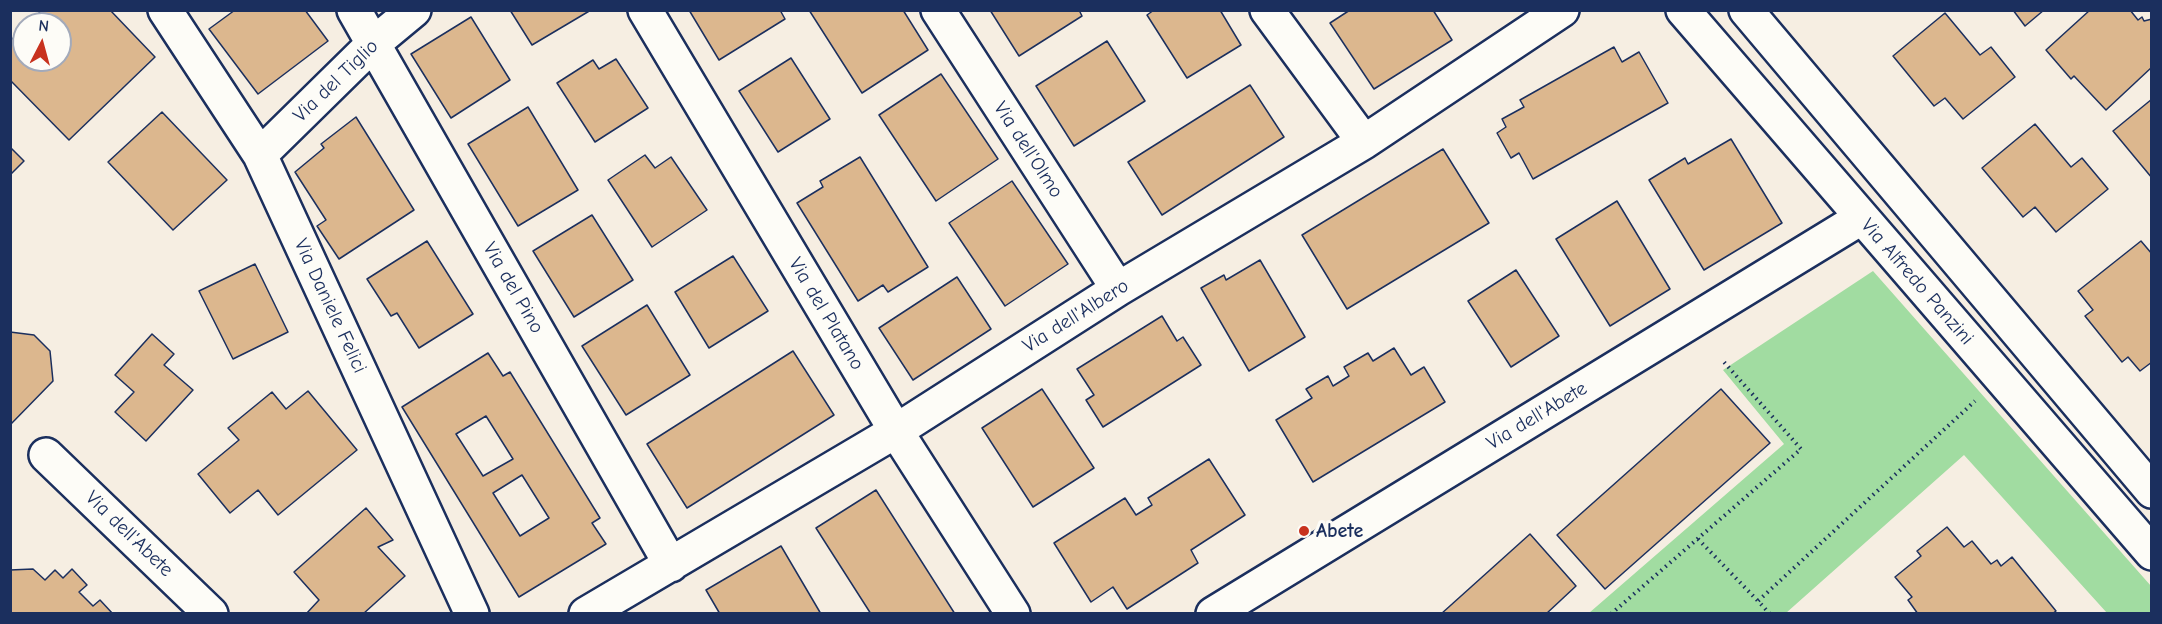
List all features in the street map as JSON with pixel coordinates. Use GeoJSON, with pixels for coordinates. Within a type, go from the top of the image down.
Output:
{"type":"FeatureCollection","features":[{"type":"Feature","properties":{"kind":"street","name":"Via Daniele Felici"},"geometry":{"type":"LineString","coordinates":[[165,10],[260,155],[472,614]]}},
{"type":"Feature","properties":{"kind":"street","name":"Via del Pino"},"geometry":{"type":"LineString","coordinates":[[354,10],[671,565]]}},
{"type":"Feature","properties":{"kind":"street","name":"Via del Tiglio"},"geometry":{"type":"LineString","coordinates":[[260,155],[373,44],[414,10]]}},
{"type":"Feature","properties":{"kind":"street","name":"Via del Platano"},"geometry":{"type":"LineString","coordinates":[[645,10],[896,431],[1013,614]]}},
{"type":"Feature","properties":{"kind":"street","name":"Via dell'Olmo"},"geometry":{"type":"LineString","coordinates":[[938,10],[1118,289]]}},
{"type":"Feature","properties":{"kind":"street"},"geometry":{"type":"LineString","coordinates":[[1267,10],[1364,142]]}},
{"type":"Feature","properties":{"kind":"street","name":"Via dell'Albero"},"geometry":{"type":"LineString","coordinates":[[586,614],[896,431],[1118,289],[1364,142],[1562,10]]}},
{"type":"Feature","properties":{"kind":"street","name":"Via Alfredo Panzini"},"geometry":{"type":"LineString","coordinates":[[1683,10],[2151,553]]}},
{"type":"Feature","properties":{"kind":"street"},"geometry":{"type":"LineString","coordinates":[[1746,10],[2151,491]]}},
{"type":"Feature","properties":{"kind":"street","name":"Via dell'Abete"},"geometry":{"type":"LineString","coordinates":[[1213,614],[1861,218]]}},
{"type":"Feature","properties":{"kind":"street","name":"Via dell'Abete"},"geometry":{"type":"LineString","coordinates":[[46,455],[211,614]]}},
{"type":"Feature","properties":{"kind":"path"},"geometry":{"type":"LineString","coordinates":[[1611,614],[1801,449],[1724,362]]}},
{"type":"Feature","properties":{"kind":"path"},"geometry":{"type":"LineString","coordinates":[[1758,601],[1982,394]]}},
{"type":"Feature","properties":{"kind":"path"},"geometry":{"type":"LineString","coordinates":[[1698,539],[1770,614]]}},
{"type":"Feature","properties":{"kind":"green space"},"geometry":{"type":"Polygon","coordinates":[[[1873,271],[2151,586],[2151,613],[2107,613],[1964,455],[1786,613],[1589,613],[1784,444],[1723,370],[1873,271]]]}},
{"type":"Feature","properties":{"kind":"building"},"geometry":{"type":"Polygon","coordinates":[[[42,10],[110,10],[155,57],[69,140],[10,80],[10,41],[12,39],[12,72],[72,72],[72,12],[40,12],[42,10]]]}},
{"type":"Feature","properties":{"kind":"building"},"geometry":{"type":"Polygon","coordinates":[[[235,10],[305,10],[328,41],[258,94],[209,29],[235,10]]]}},
{"type":"Feature","properties":{"kind":"building"},"geometry":{"type":"Polygon","coordinates":[[[510,10],[591,10],[532,45],[510,10]]]}},
{"type":"Feature","properties":{"kind":"building"},"geometry":{"type":"Polygon","coordinates":[[[689,10],[780,10],[785,19],[719,60],[689,10]]]}},
{"type":"Feature","properties":{"kind":"building"},"geometry":{"type":"Polygon","coordinates":[[[809,10],[903,10],[928,50],[862,93],[809,10]]]}},
{"type":"Feature","properties":{"kind":"building"},"geometry":{"type":"Polygon","coordinates":[[[990,10],[1079,10],[1082,16],[1019,56],[990,10]]]}},
{"type":"Feature","properties":{"kind":"building"},"geometry":{"type":"Polygon","coordinates":[[[1154,10],[1220,10],[1241,45],[1187,78],[1147,15],[1154,10]]]}},
{"type":"Feature","properties":{"kind":"building"},"geometry":{"type":"Polygon","coordinates":[[[1350,10],[1433,10],[1452,40],[1374,89],[1330,23],[1350,10]]]}},
{"type":"Feature","properties":{"kind":"building"},"geometry":{"type":"Polygon","coordinates":[[[2013,10],[2044,10],[2025,26],[2013,10]]]}},
{"type":"Feature","properties":{"kind":"building"},"geometry":{"type":"Polygon","coordinates":[[[2090,10],[2130,10],[2138,20],[2142,17],[2144,21],[2152,19],[2152,67],[2106,110],[2074,76],[2071,79],[2046,50],[2090,10]]]}},
{"type":"Feature","properties":{"kind":"building"},"geometry":{"type":"Polygon","coordinates":[[[1945,13],[1980,55],[1991,47],[2015,77],[1963,119],[1945,98],[1934,106],[1893,56],[1945,13]]]}},
{"type":"Feature","properties":{"kind":"building"},"geometry":{"type":"Polygon","coordinates":[[[471,17],[510,80],[451,118],[411,54],[471,17]]]}},
{"type":"Feature","properties":{"kind":"building"},"geometry":{"type":"Polygon","coordinates":[[[1107,41],[1145,101],[1074,146],[1036,86],[1107,41]]]}},
{"type":"Feature","properties":{"kind":"building"},"geometry":{"type":"Polygon","coordinates":[[[1614,47],[1622,62],[1639,52],[1668,103],[1533,179],[1519,153],[1511,158],[1497,133],[1506,127],[1502,119],[1524,107],[1520,100],[1614,47]]]}},
{"type":"Feature","properties":{"kind":"building"},"geometry":{"type":"Polygon","coordinates":[[[791,58],[830,119],[778,152],[739,91],[791,58]]]}},
{"type":"Feature","properties":{"kind":"building"},"geometry":{"type":"Polygon","coordinates":[[[616,59],[648,108],[595,142],[557,83],[593,60],[599,69],[616,59]]]}},
{"type":"Feature","properties":{"kind":"building"},"geometry":{"type":"Polygon","coordinates":[[[941,74],[998,159],[936,201],[879,115],[941,74]]]}},
{"type":"Feature","properties":{"kind":"building"},"geometry":{"type":"Polygon","coordinates":[[[1250,85],[1284,137],[1162,215],[1128,162],[1250,85]]]}},
{"type":"Feature","properties":{"kind":"building"},"geometry":{"type":"Polygon","coordinates":[[[2152,99],[2152,178],[2113,131],[2152,99]]]}},
{"type":"Feature","properties":{"kind":"building"},"geometry":{"type":"Polygon","coordinates":[[[528,107],[578,190],[518,226],[468,144],[528,107]]]}},
{"type":"Feature","properties":{"kind":"building"},"geometry":{"type":"Polygon","coordinates":[[[162,112],[227,180],[173,230],[108,162],[162,112]]]}},
{"type":"Feature","properties":{"kind":"building"},"geometry":{"type":"Polygon","coordinates":[[[356,117],[414,210],[339,259],[317,226],[326,220],[295,172],[324,148],[321,144],[356,117]]]}},
{"type":"Feature","properties":{"kind":"building"},"geometry":{"type":"Polygon","coordinates":[[[2035,124],[2071,167],[2082,158],[2108,189],[2056,232],[2035,207],[2023,217],[1982,168],[2035,124]]]}},
{"type":"Feature","properties":{"kind":"building"},"geometry":{"type":"Polygon","coordinates":[[[1731,139],[1782,223],[1704,270],[1649,180],[1685,158],[1688,164],[1731,139]]]}},
{"type":"Feature","properties":{"kind":"building"},"geometry":{"type":"Polygon","coordinates":[[[10,147],[24,161],[10,175],[10,147]]]}},
{"type":"Feature","properties":{"kind":"building"},"geometry":{"type":"Polygon","coordinates":[[[1443,149],[1489,223],[1347,309],[1302,235],[1443,149]]]}},
{"type":"Feature","properties":{"kind":"building"},"geometry":{"type":"Polygon","coordinates":[[[645,155],[655,168],[671,157],[707,210],[652,247],[608,180],[645,155]]]}},
{"type":"Feature","properties":{"kind":"building"},"geometry":{"type":"Polygon","coordinates":[[[860,157],[928,267],[888,292],[883,285],[858,301],[797,203],[823,187],[820,181],[860,157]]]}},
{"type":"Feature","properties":{"kind":"building"},"geometry":{"type":"Polygon","coordinates":[[[1012,181],[1068,264],[1005,306],[949,223],[1012,181]]]}},
{"type":"Feature","properties":{"kind":"building"},"geometry":{"type":"Polygon","coordinates":[[[1617,201],[1670,289],[1610,326],[1556,239],[1617,201]]]}},
{"type":"Feature","properties":{"kind":"building"},"geometry":{"type":"Polygon","coordinates":[[[592,215],[633,280],[574,317],[533,251],[592,215]]]}},
{"type":"Feature","properties":{"kind":"building"},"geometry":{"type":"Polygon","coordinates":[[[427,241],[473,314],[419,348],[397,313],[391,316],[367,279],[427,241]]]}},
{"type":"Feature","properties":{"kind":"building"},"geometry":{"type":"Polygon","coordinates":[[[2141,241],[2152,254],[2152,362],[2140,371],[2128,357],[2122,362],[2085,316],[2093,310],[2078,291],[2141,241]]]}},
{"type":"Feature","properties":{"kind":"building"},"geometry":{"type":"Polygon","coordinates":[[[733,256],[768,311],[709,348],[675,292],[733,256]]]}},
{"type":"Feature","properties":{"kind":"building"},"geometry":{"type":"Polygon","coordinates":[[[1260,260],[1305,337],[1249,371],[1201,288],[1224,275],[1226,280],[1260,260]]]}},
{"type":"Feature","properties":{"kind":"building"},"geometry":{"type":"Polygon","coordinates":[[[255,264],[288,332],[233,359],[199,291],[255,264]]]}},
{"type":"Feature","properties":{"kind":"building"},"geometry":{"type":"Polygon","coordinates":[[[1516,270],[1559,336],[1511,367],[1468,301],[1516,270]]]}},
{"type":"Feature","properties":{"kind":"building"},"geometry":{"type":"Polygon","coordinates":[[[957,277],[991,329],[913,380],[879,328],[957,277]]]}},
{"type":"Feature","properties":{"kind":"building"},"geometry":{"type":"Polygon","coordinates":[[[647,305],[690,375],[626,415],[582,346],[647,305]]]}},
{"type":"Feature","properties":{"kind":"building"},"geometry":{"type":"Polygon","coordinates":[[[1162,316],[1177,341],[1183,337],[1201,365],[1103,427],[1086,400],[1094,395],[1077,369],[1162,316]]]}},
{"type":"Feature","properties":{"kind":"building"},"geometry":{"type":"Polygon","coordinates":[[[10,332],[34,335],[50,351],[53,381],[10,425],[10,332]]]}},
{"type":"Feature","properties":{"kind":"building"},"geometry":{"type":"Polygon","coordinates":[[[152,334],[174,354],[164,365],[193,390],[146,441],[115,412],[134,392],[115,375],[152,334]]]}},
{"type":"Feature","properties":{"kind":"building"},"geometry":{"type":"Polygon","coordinates":[[[1394,348],[1411,375],[1424,367],[1445,402],[1313,482],[1276,420],[1312,398],[1306,389],[1328,376],[1333,386],[1349,376],[1344,367],[1368,353],[1373,361],[1394,348]]]}},
{"type":"Feature","properties":{"kind":"building"},"geometry":{"type":"Polygon","coordinates":[[[793,351],[834,415],[687,508],[647,444],[793,351]]]}},
{"type":"Feature","properties":{"kind":"building"},"geometry":{"type":"Polygon","coordinates":[[[488,353],[503,376],[510,372],[600,518],[592,523],[606,544],[519,597],[402,407],[488,353]],[[486,416],[456,434],[483,476],[513,459],[486,416]],[[522,475],[493,493],[520,536],[549,518],[522,475]]]}},
{"type":"Feature","properties":{"kind":"building"},"geometry":{"type":"Polygon","coordinates":[[[1042,389],[1094,468],[1033,507],[982,428],[1042,389]]]}},
{"type":"Feature","properties":{"kind":"building"},"geometry":{"type":"Polygon","coordinates":[[[1721,389],[1770,443],[1605,589],[1557,535],[1721,389]]]}},
{"type":"Feature","properties":{"kind":"building"},"geometry":{"type":"Polygon","coordinates":[[[308,391],[357,450],[278,515],[258,490],[230,513],[198,474],[239,440],[228,428],[272,392],[286,409],[308,391]]]}},
{"type":"Feature","properties":{"kind":"building"},"geometry":{"type":"Polygon","coordinates":[[[1209,459],[1245,515],[1191,550],[1198,563],[1127,609],[1113,587],[1091,602],[1054,543],[1125,498],[1136,515],[1152,505],[1148,498],[1209,459]]]}},
{"type":"Feature","properties":{"kind":"building"},"geometry":{"type":"Polygon","coordinates":[[[876,490],[955,614],[871,614],[816,528],[876,490]]]}},
{"type":"Feature","properties":{"kind":"building"},"geometry":{"type":"Polygon","coordinates":[[[366,508],[393,540],[378,547],[405,576],[363,614],[306,614],[319,600],[294,572],[366,508]]]}},
{"type":"Feature","properties":{"kind":"building"},"geometry":{"type":"Polygon","coordinates":[[[1947,527],[1964,547],[1972,541],[1991,564],[1997,560],[2001,566],[2012,557],[2056,611],[2052,614],[1918,614],[1908,600],[1912,597],[1895,577],[1921,556],[1917,551],[1947,527]]]}},
{"type":"Feature","properties":{"kind":"building"},"geometry":{"type":"Polygon","coordinates":[[[1530,534],[1576,586],[1546,614],[1441,614],[1530,534]]]}},
{"type":"Feature","properties":{"kind":"building"},"geometry":{"type":"Polygon","coordinates":[[[781,546],[821,614],[720,614],[706,590],[781,546]]]}},
{"type":"Feature","properties":{"kind":"building"},"geometry":{"type":"Polygon","coordinates":[[[33,569],[45,580],[55,570],[63,578],[72,569],[87,585],[79,592],[93,606],[100,600],[113,614],[10,614],[10,570],[33,569]]]}},
{"type":"Feature","properties":{"kind":"place","name":"Abete"},"geometry":{"type":"Point","coordinates":[1304,531]}}]}
